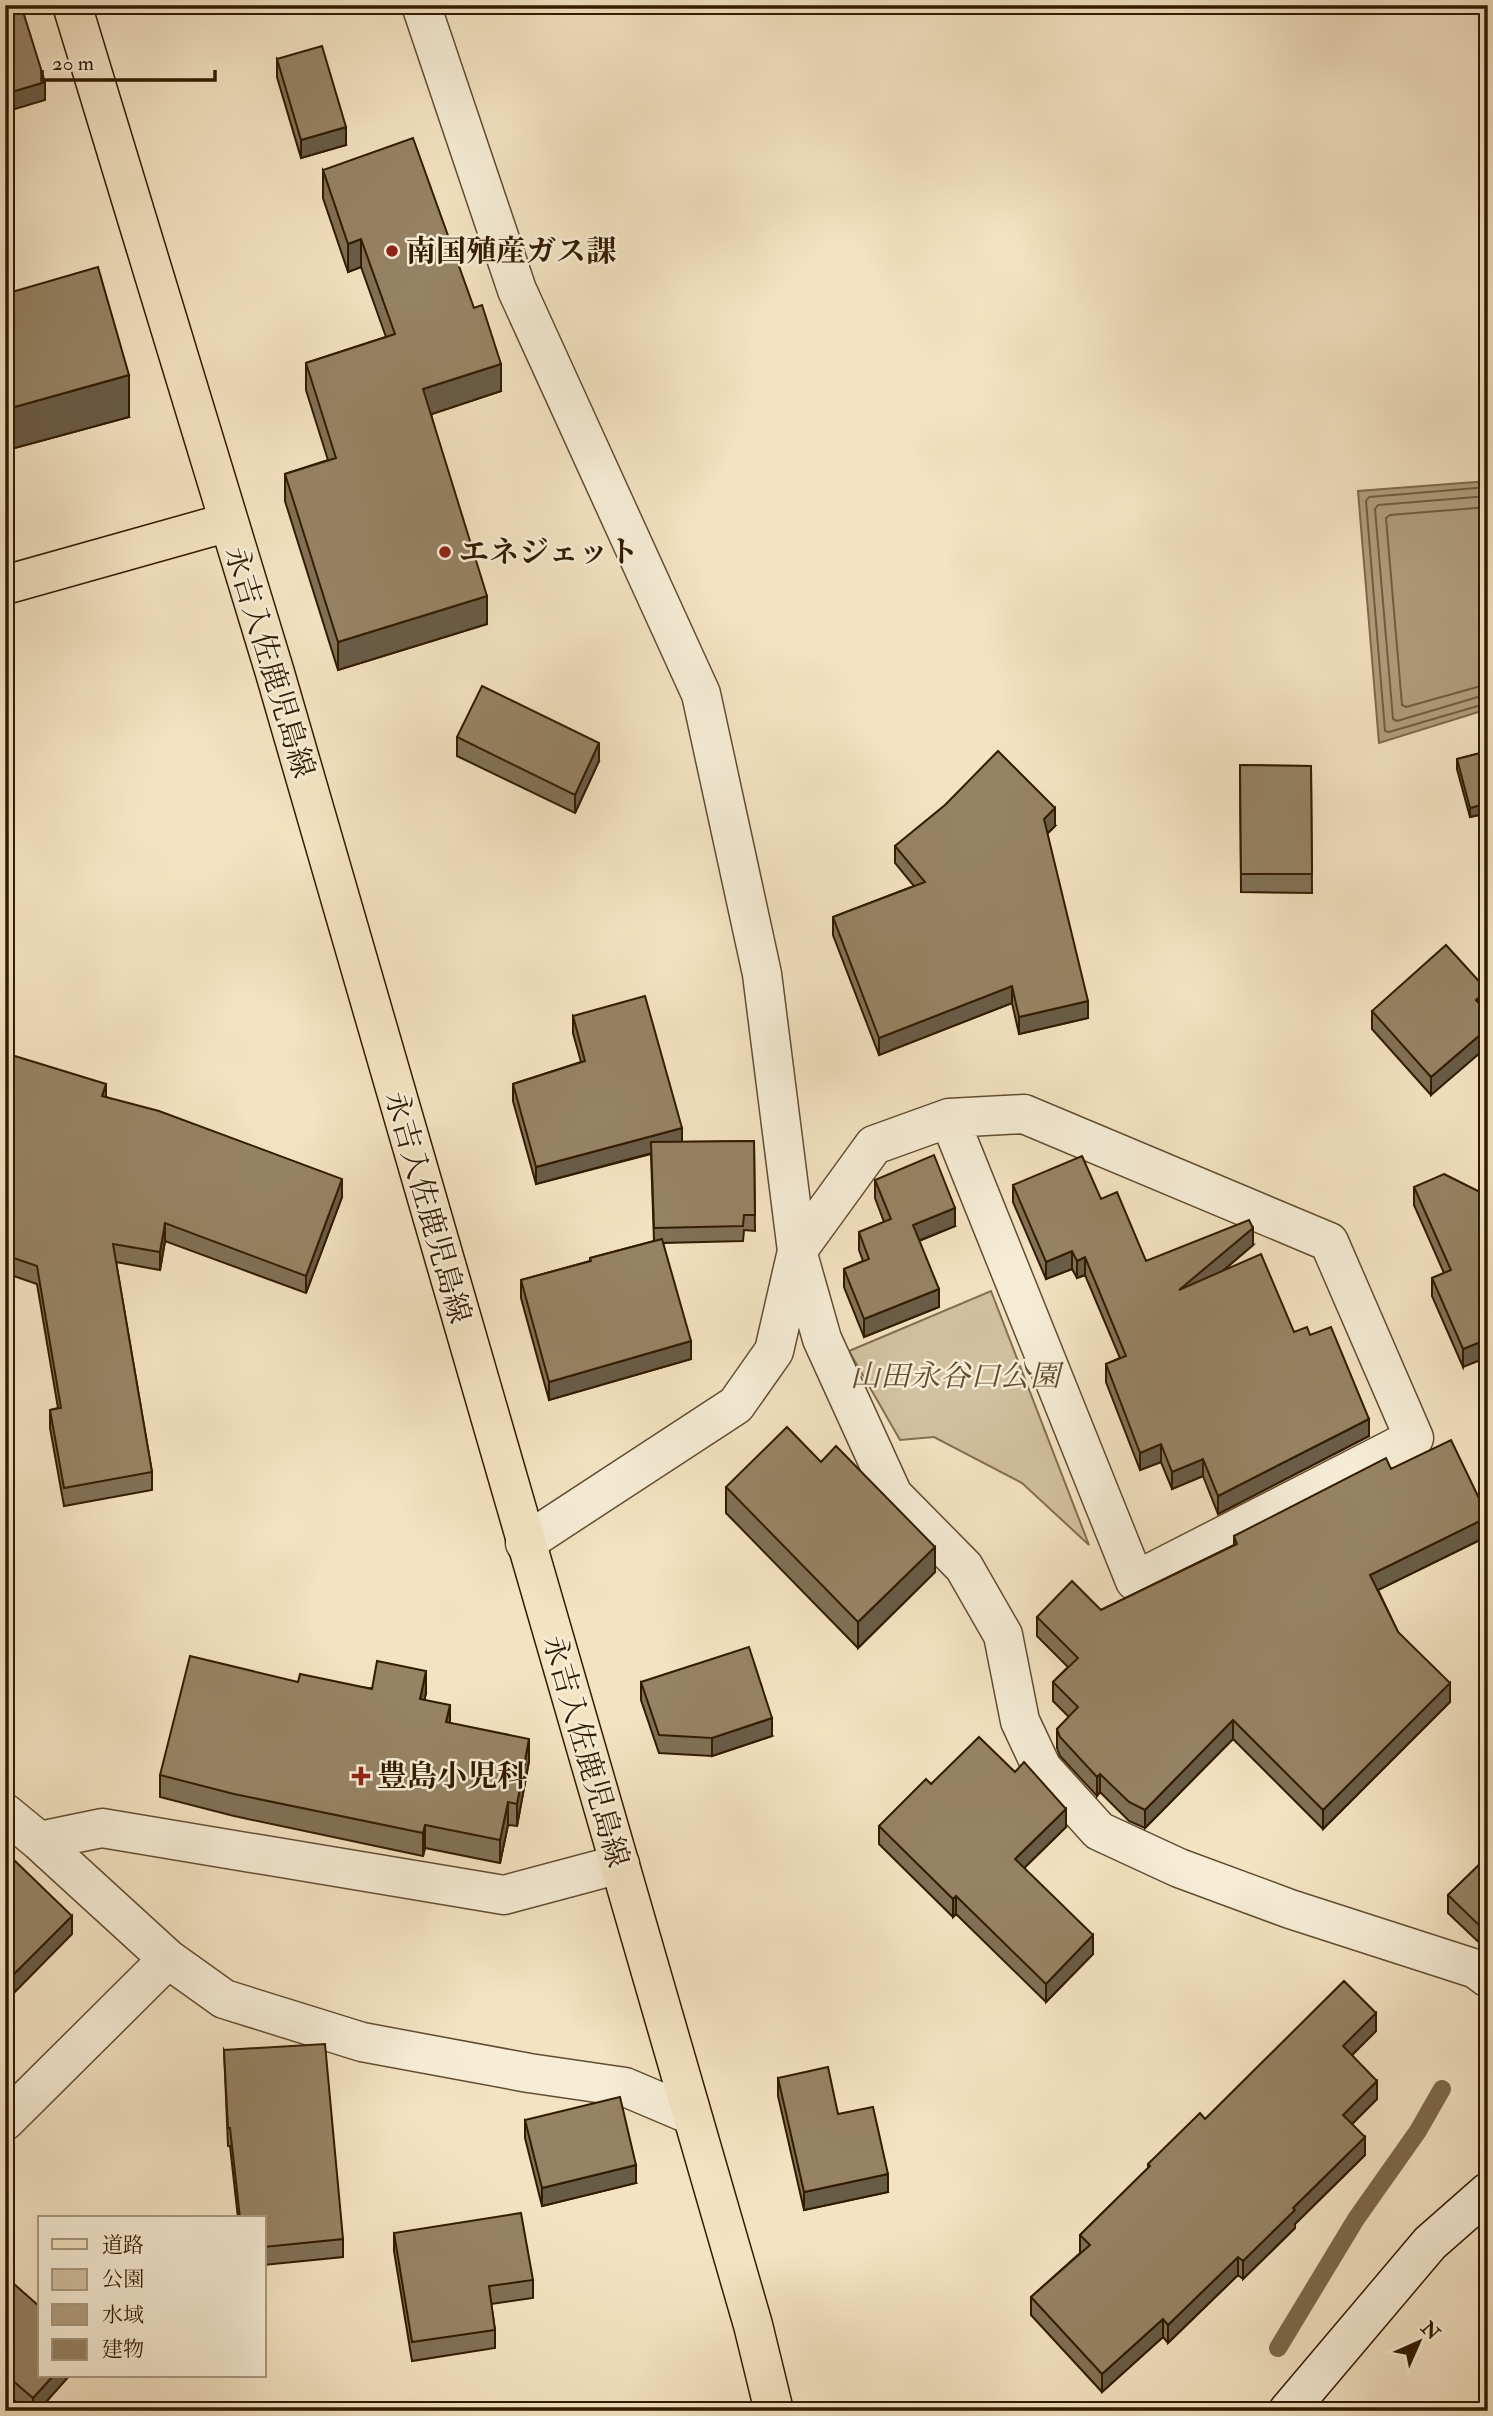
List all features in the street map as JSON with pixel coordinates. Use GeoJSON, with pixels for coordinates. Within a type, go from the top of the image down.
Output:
{"type":"FeatureCollection","features":[{"type":"Feature","properties":{"kind":"main road","name":"永吉入佐鹿児島線"},"geometry":{"type":"LineString","coordinates":[[72,5],[287,715],[620,1864],[752,2325],[774,2411]]}},
{"type":"Feature","properties":{"kind":"main road"},"geometry":{"type":"LineString","coordinates":[[5,585],[229,522]]}},
{"type":"Feature","properties":{"kind":"street"},"geometry":{"type":"LineString","coordinates":[[421,5],[517,290],[701,694],[762,974],[797,1251],[822,1339],[893,1494],[964,1567],[1003,1634],[1020,1721],[1042,1768],[1099,1831],[1179,1868],[1290,1909],[1476,1969],[1488,1978]]}},
{"type":"Feature","properties":{"kind":"street"},"geometry":{"type":"LineString","coordinates":[[525,1543],[736,1405],[774,1351],[797,1251],[874,1145],[949,1118],[1024,1114],[1329,1242],[1413,1438],[1135,1581],[949,1118]]}},
{"type":"Feature","properties":{"kind":"street"},"geometry":{"type":"LineString","coordinates":[[5,1814],[39,1841],[168,1959],[224,1999],[362,2042],[529,2073],[625,2087],[691,2115]]}},
{"type":"Feature","properties":{"kind":"street"},"geometry":{"type":"LineString","coordinates":[[39,1841],[102,1828],[504,1895],[620,1864]]}},
{"type":"Feature","properties":{"kind":"street"},"geometry":{"type":"LineString","coordinates":[[5,2121],[168,1959]]}},
{"type":"Feature","properties":{"kind":"street"},"geometry":{"type":"LineString","coordinates":[[1287,2411],[1430,2243],[1488,2192]]}},
{"type":"Feature","properties":{"kind":"green space","name":"山田永谷口公園"},"geometry":{"type":"Polygon","coordinates":[[[991,1291],[1089,1545],[1022,1483],[934,1437],[900,1440],[849,1351],[991,1291]]]}},
{"type":"Feature","properties":{"kind":"water"},"geometry":{"type":"Polygon","coordinates":[[[1488,481],[1488,709],[1379,743],[1358,491],[1488,481]]]}},
{"type":"Feature","properties":{"kind":"building"},"geometry":{"type":"Polygon","coordinates":[[[5,5],[21,5],[45,82],[5,94],[5,5]]]}},
{"type":"Feature","properties":{"kind":"building"},"geometry":{"type":"Polygon","coordinates":[[[322,46],[346,127],[301,140],[277,59],[322,46]]]}},
{"type":"Feature","properties":{"kind":"building"},"geometry":{"type":"Polygon","coordinates":[[[413,138],[474,308],[482,305],[501,364],[423,389],[487,596],[338,642],[285,474],[336,458],[306,363],[395,334],[361,239],[348,244],[323,170],[413,138]]]}},
{"type":"Feature","properties":{"kind":"building"},"geometry":{"type":"Polygon","coordinates":[[[98,267],[129,375],[11,408],[5,387],[5,294],[98,267]]]}},
{"type":"Feature","properties":{"kind":"building"},"geometry":{"type":"Polygon","coordinates":[[[482,686],[599,743],[575,795],[457,737],[482,686]]]}},
{"type":"Feature","properties":{"kind":"building"},"geometry":{"type":"Polygon","coordinates":[[[998,751],[1055,808],[1044,819],[1088,1001],[1019,1017],[1012,986],[879,1038],[833,917],[925,882],[895,846],[945,805],[998,751]]]}},
{"type":"Feature","properties":{"kind":"building"},"geometry":{"type":"Polygon","coordinates":[[[1488,751],[1488,803],[1470,808],[1457,759],[1488,751]]]}},
{"type":"Feature","properties":{"kind":"building"},"geometry":{"type":"Polygon","coordinates":[[[1240,765],[1311,766],[1312,874],[1241,874],[1240,765]]]}},
{"type":"Feature","properties":{"kind":"building"},"geometry":{"type":"Polygon","coordinates":[[[1446,945],[1487,990],[1476,1000],[1488,1013],[1488,1028],[1431,1077],[1372,1011],[1446,945]]]}},
{"type":"Feature","properties":{"kind":"building"},"geometry":{"type":"Polygon","coordinates":[[[645,996],[682,1128],[536,1167],[513,1084],[585,1061],[573,1016],[645,996]]]}},
{"type":"Feature","properties":{"kind":"building"},"geometry":{"type":"Polygon","coordinates":[[[5,1053],[106,1084],[102,1096],[159,1111],[342,1179],[306,1276],[165,1223],[160,1252],[113,1244],[152,1472],[64,1488],[50,1410],[61,1408],[37,1266],[5,1255],[5,1053]]]}},
{"type":"Feature","properties":{"kind":"building"},"geometry":{"type":"Polygon","coordinates":[[[754,1141],[755,1215],[744,1215],[743,1226],[654,1228],[651,1142],[754,1141]]]}},
{"type":"Feature","properties":{"kind":"building"},"geometry":{"type":"Polygon","coordinates":[[[934,1155],[955,1208],[913,1225],[939,1289],[864,1319],[844,1269],[869,1259],[859,1232],[891,1219],[875,1180],[934,1155]]]}},
{"type":"Feature","properties":{"kind":"building"},"geometry":{"type":"Polygon","coordinates":[[[1082,1156],[1101,1199],[1117,1192],[1146,1261],[1249,1220],[1253,1228],[1179,1290],[1261,1254],[1294,1332],[1307,1327],[1310,1335],[1331,1327],[1369,1419],[1218,1496],[1203,1459],[1172,1472],[1161,1444],[1140,1453],[1106,1364],[1126,1356],[1085,1257],[1077,1261],[1072,1251],[1046,1262],[1013,1185],[1082,1156]]]}},
{"type":"Feature","properties":{"kind":"building"},"geometry":{"type":"Polygon","coordinates":[[[1444,1174],[1484,1194],[1488,1203],[1488,1339],[1463,1349],[1432,1278],[1451,1270],[1414,1187],[1444,1174]]]}},
{"type":"Feature","properties":{"kind":"building"},"geometry":{"type":"Polygon","coordinates":[[[662,1239],[691,1341],[549,1382],[521,1280],[662,1239]]]}},
{"type":"Feature","properties":{"kind":"building"},"geometry":{"type":"Polygon","coordinates":[[[787,1427],[821,1462],[836,1446],[935,1547],[858,1622],[726,1487],[787,1427]]]}},
{"type":"Feature","properties":{"kind":"building"},"geometry":{"type":"Polygon","coordinates":[[[1451,1440],[1488,1517],[1370,1575],[1398,1632],[1450,1683],[1323,1810],[1233,1720],[1145,1810],[1129,1802],[1100,1774],[1097,1777],[1060,1737],[1057,1729],[1078,1707],[1053,1682],[1078,1658],[1037,1617],[1072,1581],[1101,1610],[1237,1544],[1234,1536],[1386,1458],[1391,1469],[1451,1440]]]}},
{"type":"Feature","properties":{"kind":"building"},"geometry":{"type":"Polygon","coordinates":[[[749,1647],[772,1718],[712,1738],[659,1735],[641,1682],[749,1647]]]}},
{"type":"Feature","properties":{"kind":"building"},"geometry":{"type":"Polygon","coordinates":[[[190,1656],[298,1682],[300,1674],[372,1689],[377,1661],[426,1671],[420,1699],[450,1705],[446,1722],[529,1739],[517,1804],[508,1802],[500,1840],[425,1825],[423,1833],[234,1794],[160,1775],[190,1656]]]}},
{"type":"Feature","properties":{"kind":"building"},"geometry":{"type":"Polygon","coordinates":[[[979,1737],[1015,1772],[1024,1762],[1066,1809],[1015,1859],[1093,1935],[1046,1984],[956,1896],[953,1899],[879,1826],[926,1779],[931,1784],[979,1737]]]}},
{"type":"Feature","properties":{"kind":"building"},"geometry":{"type":"Polygon","coordinates":[[[1488,1856],[1488,1934],[1448,1895],[1488,1856]]]}},
{"type":"Feature","properties":{"kind":"building"},"geometry":{"type":"Polygon","coordinates":[[[14,1860],[72,1916],[5,1983],[5,1869],[14,1860]]]}},
{"type":"Feature","properties":{"kind":"building"},"geometry":{"type":"Polygon","coordinates":[[[1344,1981],[1376,2013],[1343,2046],[1377,2081],[1343,2115],[1365,2137],[1243,2261],[1238,2257],[1168,2325],[1163,2319],[1102,2374],[1031,2297],[1090,2245],[1080,2235],[1150,2166],[1148,2164],[1200,2113],[1205,2119],[1344,1981]]]}},
{"type":"Feature","properties":{"kind":"building"},"geometry":{"type":"Polygon","coordinates":[[[325,2044],[343,2239],[266,2247],[266,2216],[240,2216],[228,2128],[224,2050],[325,2044]]]}},
{"type":"Feature","properties":{"kind":"building"},"geometry":{"type":"Polygon","coordinates":[[[828,2067],[838,2114],[873,2107],[888,2174],[804,2192],[778,2078],[828,2067]]]}},
{"type":"Feature","properties":{"kind":"building"},"geometry":{"type":"Polygon","coordinates":[[[620,2097],[636,2165],[542,2188],[525,2120],[620,2097]]]}},
{"type":"Feature","properties":{"kind":"building"},"geometry":{"type":"Polygon","coordinates":[[[521,2213],[533,2280],[489,2286],[495,2330],[412,2342],[394,2233],[521,2213]]]}},
{"type":"Feature","properties":{"kind":"building"},"geometry":{"type":"Polygon","coordinates":[[[5,2276],[38,2305],[38,2378],[51,2378],[33,2398],[5,2374],[5,2276]]]}},
{"type":"Feature","properties":{"kind":"waterway"},"geometry":{"type":"LineString","coordinates":[[1278,2348],[1356,2219],[1418,2131],[1442,2089]]}},
{"type":"Feature","properties":{"kind":"place","name":"南国殖産ガス課"},"geometry":{"type":"Point","coordinates":[392,251]}},
{"type":"Feature","properties":{"kind":"place","name":"エネジェット"},"geometry":{"type":"Point","coordinates":[445,552]}},
{"type":"Feature","properties":{"kind":"place","name":"豊島小児科"},"geometry":{"type":"Point","coordinates":[361,1776]}}]}
